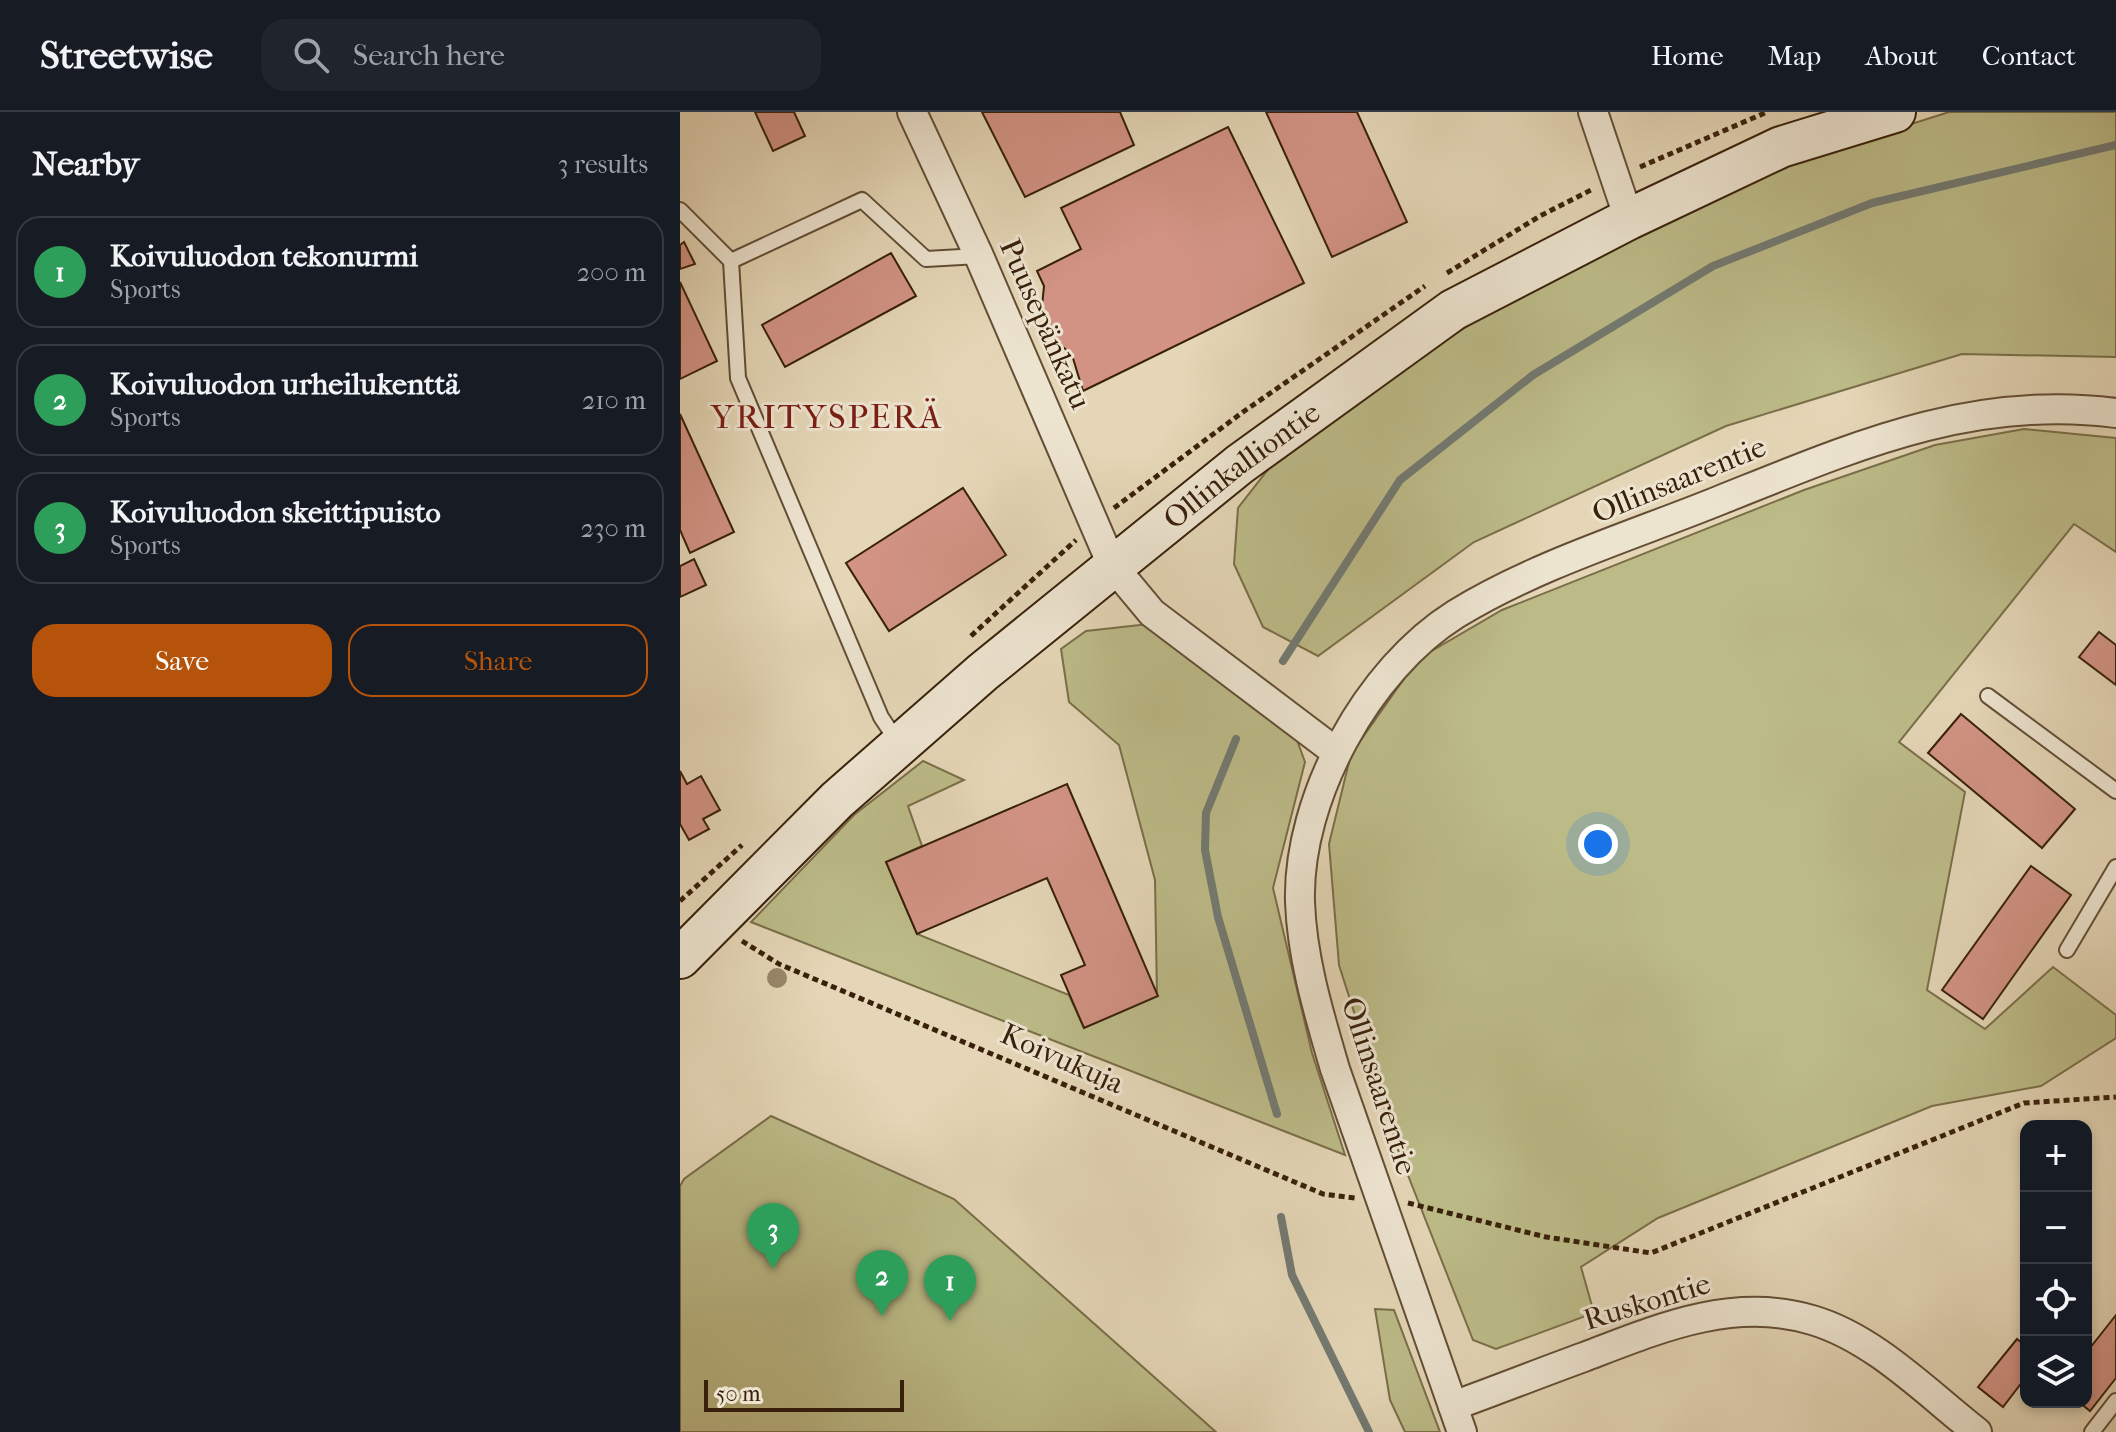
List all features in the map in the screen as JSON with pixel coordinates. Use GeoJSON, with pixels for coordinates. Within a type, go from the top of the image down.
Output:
{"type":"FeatureCollection","features":[{"type":"Feature","properties":{"kind":"street","name":"Puusepänkatu"},"geometry":{"type":"LineString","coordinates":[[912,112],[979,256],[1112,565]]}},
{"type":"Feature","properties":{"kind":"street"},"geometry":{"type":"LineString","coordinates":[[1593,112],[1629,219]]}},
{"type":"Feature","properties":{"kind":"street","name":"Ollinkalliontie"},"geometry":{"type":"LineString","coordinates":[[684,946],[899,744],[1112,565],[1240,464],[1453,310],[1629,219],[1781,147],[1895,112]]}},
{"type":"Feature","properties":{"kind":"street","name":"Ollinsaarentie"},"geometry":{"type":"LineString","coordinates":[[1458,1419],[1319,1016],[1302,924],[1300,898],[1314,814],[1336,752],[1361,708],[1420,642],[1454,616],[1500,589],[1793,471],[1923,426],[1967,415],[2020,409],[2079,409],[2116,413]]}},
{"type":"Feature","properties":{"kind":"street"},"geometry":{"type":"LineString","coordinates":[[1112,565],[1152,613],[1336,752]]}},
{"type":"Feature","properties":{"kind":"street","name":"Ruskontie"},"geometry":{"type":"LineString","coordinates":[[1458,1419],[1673,1324],[1752,1311],[1813,1320],[1845,1334],[1977,1432]]}},
{"type":"Feature","properties":{"kind":"lane"},"geometry":{"type":"LineString","coordinates":[[731,261],[862,200],[926,259],[979,256]]}},
{"type":"Feature","properties":{"kind":"lane"},"geometry":{"type":"LineString","coordinates":[[680,210],[731,261],[738,378],[881,717],[899,744]]}},
{"type":"Feature","properties":{"kind":"lane"},"geometry":{"type":"LineString","coordinates":[[1988,696],[2116,791]]}},
{"type":"Feature","properties":{"kind":"lane"},"geometry":{"type":"LineString","coordinates":[[2067,950],[2116,867]]}},
{"type":"Feature","properties":{"kind":"lane"},"geometry":{"type":"LineString","coordinates":[[2092,1432],[2116,1401]]}},
{"type":"Feature","properties":{"kind":"path","name":"Koivukuja"},"geometry":{"type":"LineString","coordinates":[[735,936],[779,964],[1323,1194],[1349,1199],[1379,1196],[1546,1237],[1651,1253],[2024,1103],[2116,1097]]}},
{"type":"Feature","properties":{"kind":"shaded area"},"geometry":{"type":"Polygon","coordinates":[[[1949,112],[2116,112],[2116,357],[1962,354],[1726,426],[1474,542],[1318,656],[1263,627],[1234,564],[1238,508],[1295,435],[1531,286],[1798,160],[1949,112]]]}},
{"type":"Feature","properties":{"kind":"shaded area"},"geometry":{"type":"Polygon","coordinates":[[[2024,429],[2116,438],[2116,552],[2074,524],[1899,742],[1965,792],[1927,990],[1985,1029],[2053,967],[2116,1015],[2116,1038],[2041,1086],[1932,1106],[1658,1218],[1581,1267],[1594,1313],[1496,1349],[1473,1340],[1398,1150],[1339,965],[1329,844],[1351,754],[1418,659],[1502,610],[1804,490],[1935,445],[2024,429]]]}},
{"type":"Feature","properties":{"kind":"shaded area"},"geometry":{"type":"Polygon","coordinates":[[[1158,623],[1291,724],[1305,762],[1273,888],[1312,1053],[1345,1155],[751,922],[854,815],[923,761],[964,780],[908,806],[922,846],[886,862],[917,934],[1069,995],[1084,1028],[1157,996],[1155,880],[1119,745],[1069,702],[1061,649],[1086,631],[1158,623]]]}},
{"type":"Feature","properties":{"kind":"shaded area"},"geometry":{"type":"Polygon","coordinates":[[[771,1116],[954,1199],[1216,1432],[680,1432],[680,1186],[684,1179],[771,1116]]]}},
{"type":"Feature","properties":{"kind":"shaded area"},"geometry":{"type":"Polygon","coordinates":[[[1375,1309],[1394,1310],[1440,1432],[1405,1432],[1390,1400],[1375,1309]]]}},
{"type":"Feature","properties":{"kind":"building"},"geometry":{"type":"Polygon","coordinates":[[[755,112],[794,112],[805,136],[773,151],[755,112]]]}},
{"type":"Feature","properties":{"kind":"building"},"geometry":{"type":"Polygon","coordinates":[[[982,112],[1120,112],[1134,145],[1025,197],[982,112]]]}},
{"type":"Feature","properties":{"kind":"building"},"geometry":{"type":"Polygon","coordinates":[[[1266,112],[1357,112],[1407,222],[1332,257],[1266,112]]]}},
{"type":"Feature","properties":{"kind":"building"},"geometry":{"type":"Polygon","coordinates":[[[1228,127],[1304,283],[1083,391],[1072,355],[1054,339],[1042,306],[1044,286],[1037,271],[1081,249],[1061,208],[1228,127]]]}},
{"type":"Feature","properties":{"kind":"building"},"geometry":{"type":"Polygon","coordinates":[[[684,242],[695,264],[680,269],[680,245],[684,242]]]}},
{"type":"Feature","properties":{"kind":"building"},"geometry":{"type":"Polygon","coordinates":[[[891,253],[916,296],[785,367],[762,325],[891,253]]]}},
{"type":"Feature","properties":{"kind":"building"},"geometry":{"type":"Polygon","coordinates":[[[680,282],[717,361],[680,379],[680,282]]]}},
{"type":"Feature","properties":{"kind":"building"},"geometry":{"type":"Polygon","coordinates":[[[680,414],[734,532],[690,553],[680,530],[680,414]]]}},
{"type":"Feature","properties":{"kind":"building"},"geometry":{"type":"Polygon","coordinates":[[[963,488],[1006,555],[889,631],[846,563],[963,488]]]}},
{"type":"Feature","properties":{"kind":"building"},"geometry":{"type":"Polygon","coordinates":[[[694,559],[706,585],[680,597],[680,566],[694,559]]]}},
{"type":"Feature","properties":{"kind":"building"},"geometry":{"type":"Polygon","coordinates":[[[2099,632],[2116,645],[2116,685],[2079,657],[2099,632]]]}},
{"type":"Feature","properties":{"kind":"building"},"geometry":{"type":"Polygon","coordinates":[[[1961,714],[2075,809],[2042,848],[1928,753],[1961,714]]]}},
{"type":"Feature","properties":{"kind":"building"},"geometry":{"type":"Polygon","coordinates":[[[680,771],[687,784],[701,776],[720,810],[703,819],[709,829],[689,840],[680,824],[680,771]]]}},
{"type":"Feature","properties":{"kind":"building"},"geometry":{"type":"Polygon","coordinates":[[[1067,784],[1158,996],[1084,1028],[1061,975],[1085,965],[1047,878],[917,934],[886,862],[1067,784]]]}},
{"type":"Feature","properties":{"kind":"building"},"geometry":{"type":"Polygon","coordinates":[[[2031,866],[2071,895],[1983,1019],[1942,990],[2031,866]]]}},
{"type":"Feature","properties":{"kind":"building"},"geometry":{"type":"Polygon","coordinates":[[[2116,1315],[2116,1378],[2090,1411],[2086,1408],[2092,1408],[2092,1345],[2116,1315]]]}},
{"type":"Feature","properties":{"kind":"building"},"geometry":{"type":"Polygon","coordinates":[[[2017,1339],[2020,1341],[2020,1385],[2003,1407],[1978,1387],[2017,1339]]]}},
{"type":"Feature","properties":{"kind":"waterway"},"geometry":{"type":"LineString","coordinates":[[1283,661],[1400,480],[1533,375],[1713,266],[1872,203],[2116,145]]}},
{"type":"Feature","properties":{"kind":"waterway"},"geometry":{"type":"LineString","coordinates":[[1236,739],[1206,813],[1205,850],[1218,917],[1277,1114]]}},
{"type":"Feature","properties":{"kind":"waterway"},"geometry":{"type":"LineString","coordinates":[[1281,1217],[1292,1275],[1369,1432]]}},
{"type":"Feature","properties":{"kind":"place","name":"Koivuluodon skeittipuisto"},"geometry":{"type":"Point","coordinates":[773,1269]}},
{"type":"Feature","properties":{"kind":"place","name":"Koivuluodon urheilukenttä"},"geometry":{"type":"Point","coordinates":[882,1316]}},
{"type":"Feature","properties":{"kind":"place","name":"Koivuluodon tekonurmi"},"geometry":{"type":"Point","coordinates":[950,1321]}},
{"type":"Feature","properties":{"kind":"district","name":"YRITYSPERÄ"},"geometry":{"type":"Point","coordinates":[827,417]}}]}
